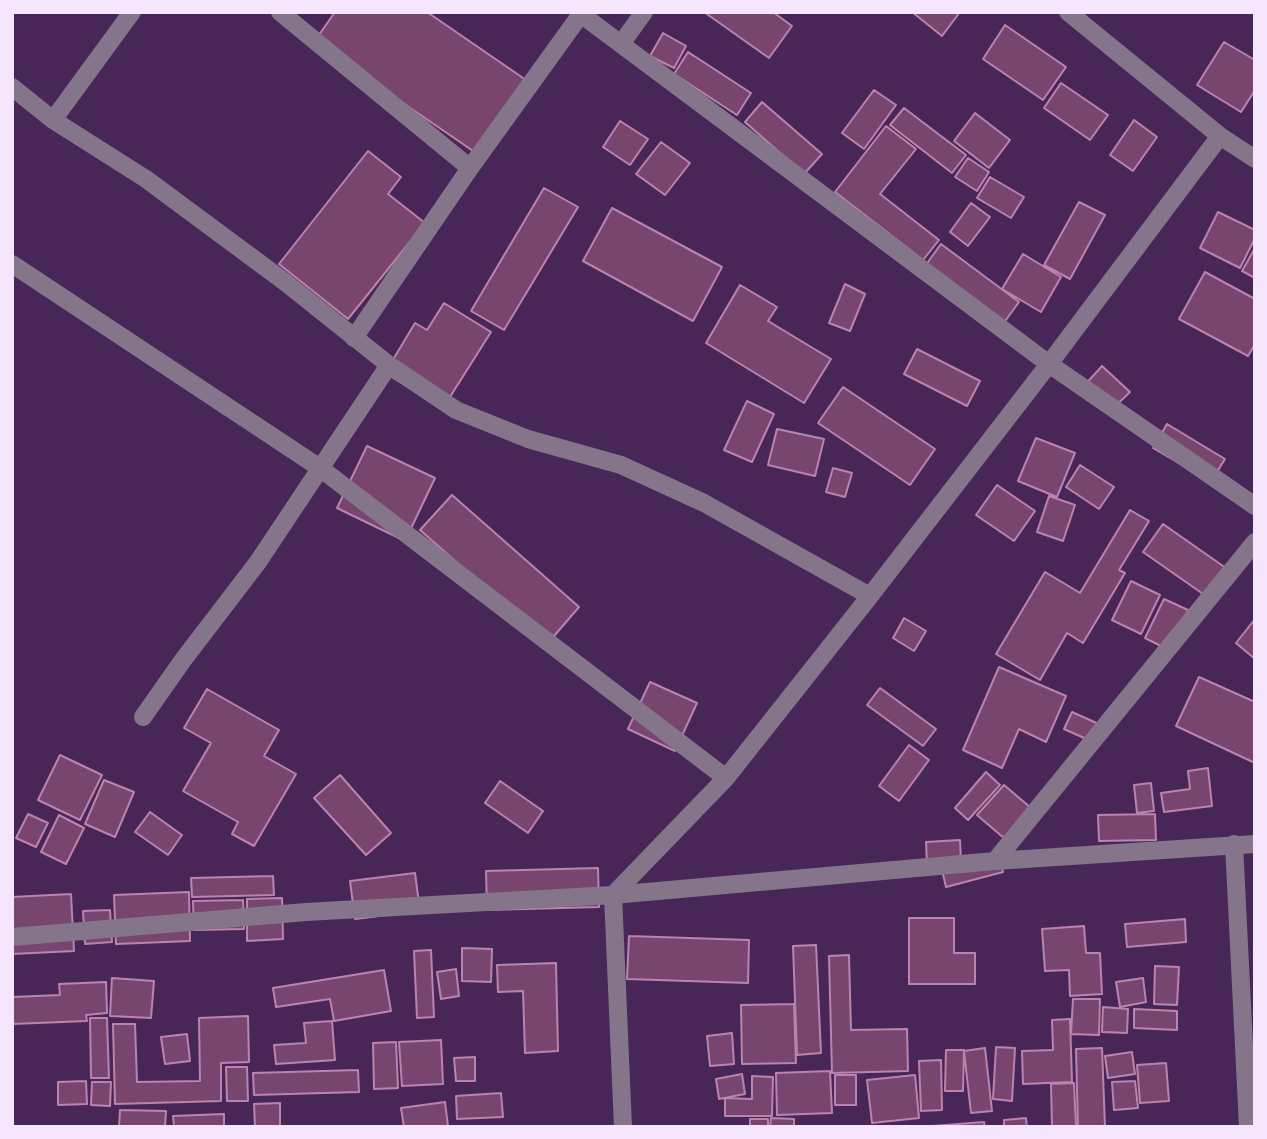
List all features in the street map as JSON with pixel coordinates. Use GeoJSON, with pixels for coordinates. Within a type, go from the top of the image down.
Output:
{"type":"FeatureCollection","features":[{"type":"Feature","properties":{"kind":"street"},"geometry":{"type":"LineString","coordinates":[[53,120],[132,12]]}},
{"type":"Feature","properties":{"kind":"street"},"geometry":{"type":"LineString","coordinates":[[280,12],[470,168]]}},
{"type":"Feature","properties":{"kind":"street"},"geometry":{"type":"LineString","coordinates":[[621,44],[644,12]]}},
{"type":"Feature","properties":{"kind":"street"},"geometry":{"type":"LineString","coordinates":[[1068,12],[1220,136],[1255,159]]}},
{"type":"Feature","properties":{"kind":"street"},"geometry":{"type":"LineString","coordinates":[[354,338],[580,13],[1049,364],[1255,506]]}},
{"type":"Feature","properties":{"kind":"street"},"geometry":{"type":"LineString","coordinates":[[12,87],[53,120],[146,178],[285,282],[389,365],[456,410],[528,439],[621,465],[704,503],[870,596]]}},
{"type":"Feature","properties":{"kind":"street"},"geometry":{"type":"LineString","coordinates":[[623,1127],[612,895],[726,778],[1049,364],[1220,136]]}},
{"type":"Feature","properties":{"kind":"street"},"geometry":{"type":"LineString","coordinates":[[12,264],[320,468],[726,778]]}},
{"type":"Feature","properties":{"kind":"street"},"geometry":{"type":"LineString","coordinates":[[143,717],[258,562],[389,365]]}},
{"type":"Feature","properties":{"kind":"street"},"geometry":{"type":"LineString","coordinates":[[995,861],[1255,542]]}},
{"type":"Feature","properties":{"kind":"street"},"geometry":{"type":"LineString","coordinates":[[1234,844],[1248,1127]]}},
{"type":"Feature","properties":{"kind":"street"},"geometry":{"type":"LineString","coordinates":[[12,937],[306,912],[612,895],[995,861],[1255,844]]}},
{"type":"Feature","properties":{"kind":"building"},"geometry":{"type":"Polygon","coordinates":[[[335,12],[427,12],[526,80],[476,153],[314,42],[335,12]]]}},
{"type":"Feature","properties":{"kind":"building"},"geometry":{"type":"Polygon","coordinates":[[[704,12],[773,12],[792,26],[769,58],[704,12]]]}},
{"type":"Feature","properties":{"kind":"building"},"geometry":{"type":"Polygon","coordinates":[[[912,12],[960,12],[942,36],[912,12]]]}},
{"type":"Feature","properties":{"kind":"building"},"geometry":{"type":"Polygon","coordinates":[[[1005,25],[1066,67],[1043,100],[983,59],[1005,25]]]}},
{"type":"Feature","properties":{"kind":"building"},"geometry":{"type":"Polygon","coordinates":[[[663,33],[686,46],[674,68],[650,56],[663,33]]]}},
{"type":"Feature","properties":{"kind":"building"},"geometry":{"type":"Polygon","coordinates":[[[1224,42],[1255,60],[1255,90],[1241,112],[1197,85],[1224,42]]]}},
{"type":"Feature","properties":{"kind":"building"},"geometry":{"type":"Polygon","coordinates":[[[688,52],[751,93],[737,115],[674,74],[688,52]]]}},
{"type":"Feature","properties":{"kind":"building"},"geometry":{"type":"Polygon","coordinates":[[[1061,83],[1108,115],[1090,140],[1044,108],[1061,83]]]}},
{"type":"Feature","properties":{"kind":"building"},"geometry":{"type":"Polygon","coordinates":[[[874,90],[896,105],[864,149],[842,133],[874,90]]]}},
{"type":"Feature","properties":{"kind":"building"},"geometry":{"type":"Polygon","coordinates":[[[762,102],[822,154],[804,174],[745,122],[762,102]]]}},
{"type":"Feature","properties":{"kind":"building"},"geometry":{"type":"Polygon","coordinates":[[[904,108],[966,155],[952,173],[890,125],[904,108]]]}},
{"type":"Feature","properties":{"kind":"building"},"geometry":{"type":"Polygon","coordinates":[[[975,113],[1010,140],[989,168],[954,141],[975,113]]]}},
{"type":"Feature","properties":{"kind":"building"},"geometry":{"type":"Polygon","coordinates":[[[1134,120],[1157,137],[1133,171],[1110,155],[1134,120]]]}},
{"type":"Feature","properties":{"kind":"building"},"geometry":{"type":"Polygon","coordinates":[[[620,121],[648,139],[630,165],[603,147],[620,121]]]}},
{"type":"Feature","properties":{"kind":"building"},"geometry":{"type":"Polygon","coordinates":[[[886,126],[916,149],[880,194],[939,240],[923,260],[835,192],[886,126]]]}},
{"type":"Feature","properties":{"kind":"building"},"geometry":{"type":"Polygon","coordinates":[[[661,142],[690,163],[665,195],[636,174],[661,142]]]}},
{"type":"Feature","properties":{"kind":"building"},"geometry":{"type":"Polygon","coordinates":[[[368,151],[401,177],[388,194],[425,223],[348,319],[279,264],[368,151]]]}},
{"type":"Feature","properties":{"kind":"building"},"geometry":{"type":"Polygon","coordinates":[[[968,158],[989,172],[977,191],[955,177],[968,158]]]}},
{"type":"Feature","properties":{"kind":"building"},"geometry":{"type":"Polygon","coordinates":[[[990,177],[1024,197],[1011,218],[977,198],[990,177]]]}},
{"type":"Feature","properties":{"kind":"building"},"geometry":{"type":"Polygon","coordinates":[[[544,188],[578,207],[504,330],[471,311],[544,188]]]}},
{"type":"Feature","properties":{"kind":"building"},"geometry":{"type":"Polygon","coordinates":[[[1079,202],[1105,215],[1070,279],[1044,265],[1079,202]]]}},
{"type":"Feature","properties":{"kind":"building"},"geometry":{"type":"Polygon","coordinates":[[[971,203],[990,217],[968,246],[950,232],[971,203]]]}},
{"type":"Feature","properties":{"kind":"building"},"geometry":{"type":"Polygon","coordinates":[[[612,208],[722,267],[693,321],[583,261],[612,208]]]}},
{"type":"Feature","properties":{"kind":"building"},"geometry":{"type":"Polygon","coordinates":[[[1218,212],[1255,230],[1255,238],[1240,268],[1200,248],[1218,212]]]}},
{"type":"Feature","properties":{"kind":"building"},"geometry":{"type":"Polygon","coordinates":[[[941,244],[1019,302],[1003,324],[925,266],[941,244]]]}},
{"type":"Feature","properties":{"kind":"building"},"geometry":{"type":"Polygon","coordinates":[[[1255,248],[1255,278],[1242,271],[1255,248]]]}},
{"type":"Feature","properties":{"kind":"building"},"geometry":{"type":"Polygon","coordinates":[[[1023,254],[1061,277],[1041,312],[1002,289],[1023,254]]]}},
{"type":"Feature","properties":{"kind":"building"},"geometry":{"type":"Polygon","coordinates":[[[1205,272],[1255,299],[1255,344],[1248,356],[1179,319],[1205,272]]]}},
{"type":"Feature","properties":{"kind":"building"},"geometry":{"type":"Polygon","coordinates":[[[845,284],[865,294],[850,331],[829,323],[845,284]]]}},
{"type":"Feature","properties":{"kind":"building"},"geometry":{"type":"Polygon","coordinates":[[[740,285],[777,307],[768,321],[831,359],[804,403],[706,343],[740,285]]]}},
{"type":"Feature","properties":{"kind":"building"},"geometry":{"type":"Polygon","coordinates":[[[444,303],[491,332],[443,408],[385,373],[415,323],[427,330],[444,303]]]}},
{"type":"Feature","properties":{"kind":"building"},"geometry":{"type":"Polygon","coordinates":[[[917,349],[980,381],[967,406],[904,374],[917,349]]]}},
{"type":"Feature","properties":{"kind":"building"},"geometry":{"type":"Polygon","coordinates":[[[1102,366],[1130,392],[1109,412],[1083,387],[1102,366]]]}},
{"type":"Feature","properties":{"kind":"building"},"geometry":{"type":"Polygon","coordinates":[[[843,387],[935,449],[910,485],[818,423],[843,387]]]}},
{"type":"Feature","properties":{"kind":"building"},"geometry":{"type":"Polygon","coordinates":[[[747,401],[774,414],[752,462],[724,450],[747,401]]]}},
{"type":"Feature","properties":{"kind":"building"},"geometry":{"type":"Polygon","coordinates":[[[1167,424],[1225,459],[1211,482],[1153,448],[1167,424]]]}},
{"type":"Feature","properties":{"kind":"building"},"geometry":{"type":"Polygon","coordinates":[[[777,429],[824,439],[815,476],[768,465],[777,429]]]}},
{"type":"Feature","properties":{"kind":"building"},"geometry":{"type":"Polygon","coordinates":[[[1036,438],[1075,453],[1057,497],[1018,481],[1036,438]]]}},
{"type":"Feature","properties":{"kind":"building"},"geometry":{"type":"Polygon","coordinates":[[[367,446],[435,478],[405,541],[337,508],[367,446]]]}},
{"type":"Feature","properties":{"kind":"building"},"geometry":{"type":"Polygon","coordinates":[[[1080,465],[1114,487],[1099,509],[1066,487],[1080,465]]]}},
{"type":"Feature","properties":{"kind":"building"},"geometry":{"type":"Polygon","coordinates":[[[833,468],[852,473],[845,497],[826,492],[833,468]]]}},
{"type":"Feature","properties":{"kind":"building"},"geometry":{"type":"Polygon","coordinates":[[[997,485],[1035,511],[1014,541],[976,515],[997,485]]]}},
{"type":"Feature","properties":{"kind":"building"},"geometry":{"type":"Polygon","coordinates":[[[452,495],[579,607],[548,643],[420,530],[452,495]]]}},
{"type":"Feature","properties":{"kind":"building"},"geometry":{"type":"Polygon","coordinates":[[[1049,496],[1075,505],[1063,541],[1037,532],[1049,496]]]}},
{"type":"Feature","properties":{"kind":"building"},"geometry":{"type":"Polygon","coordinates":[[[1130,510],[1149,521],[1119,570],[1125,573],[1083,643],[1067,633],[1040,680],[996,654],[1045,572],[1080,593],[1130,510]]]}},
{"type":"Feature","properties":{"kind":"building"},"geometry":{"type":"Polygon","coordinates":[[[1163,524],[1233,573],[1213,601],[1143,552],[1163,524]]]}},
{"type":"Feature","properties":{"kind":"building"},"geometry":{"type":"Polygon","coordinates":[[[1131,581],[1160,595],[1141,634],[1112,620],[1131,581]]]}},
{"type":"Feature","properties":{"kind":"building"},"geometry":{"type":"Polygon","coordinates":[[[1164,599],[1188,610],[1169,650],[1145,638],[1164,599]]]}},
{"type":"Feature","properties":{"kind":"building"},"geometry":{"type":"Polygon","coordinates":[[[904,618],[926,631],[914,651],[893,638],[904,618]]]}},
{"type":"Feature","properties":{"kind":"building"},"geometry":{"type":"Polygon","coordinates":[[[1255,619],[1255,659],[1236,643],[1255,619]]]}},
{"type":"Feature","properties":{"kind":"building"},"geometry":{"type":"Polygon","coordinates":[[[999,667],[1066,696],[1046,742],[1019,729],[1002,768],[963,750],[999,667]]]}},
{"type":"Feature","properties":{"kind":"building"},"geometry":{"type":"Polygon","coordinates":[[[1199,677],[1255,702],[1255,763],[1176,726],[1199,677]]]}},
{"type":"Feature","properties":{"kind":"building"},"geometry":{"type":"Polygon","coordinates":[[[650,682],[697,703],[675,751],[628,729],[650,682]]]}},
{"type":"Feature","properties":{"kind":"building"},"geometry":{"type":"Polygon","coordinates":[[[880,688],[936,729],[923,746],[867,705],[880,688]]]}},
{"type":"Feature","properties":{"kind":"building"},"geometry":{"type":"Polygon","coordinates":[[[207,689],[279,730],[264,756],[296,774],[254,846],[232,834],[238,822],[183,791],[211,743],[184,728],[207,689]]]}},
{"type":"Feature","properties":{"kind":"building"},"geometry":{"type":"Polygon","coordinates":[[[1072,712],[1101,725],[1093,742],[1064,729],[1072,712]]]}},
{"type":"Feature","properties":{"kind":"building"},"geometry":{"type":"Polygon","coordinates":[[[909,745],[929,760],[899,801],[879,786],[909,745]]]}},
{"type":"Feature","properties":{"kind":"building"},"geometry":{"type":"Polygon","coordinates":[[[60,755],[102,775],[80,820],[38,800],[60,755]]]}},
{"type":"Feature","properties":{"kind":"building"},"geometry":{"type":"Polygon","coordinates":[[[1208,768],[1212,806],[1164,812],[1161,793],[1190,789],[1188,771],[1208,768]]]}},
{"type":"Feature","properties":{"kind":"building"},"geometry":{"type":"Polygon","coordinates":[[[986,772],[1000,785],[968,820],[955,808],[986,772]]]}},
{"type":"Feature","properties":{"kind":"building"},"geometry":{"type":"Polygon","coordinates":[[[340,775],[391,833],[366,855],[314,798],[340,775]]]}},
{"type":"Feature","properties":{"kind":"building"},"geometry":{"type":"Polygon","coordinates":[[[104,780],[134,792],[115,837],[85,824],[104,780]]]}},
{"type":"Feature","properties":{"kind":"building"},"geometry":{"type":"Polygon","coordinates":[[[500,781],[543,811],[528,833],[485,803],[500,781]]]}},
{"type":"Feature","properties":{"kind":"building"},"geometry":{"type":"Polygon","coordinates":[[[1151,783],[1154,811],[1137,813],[1134,785],[1151,783]]]}},
{"type":"Feature","properties":{"kind":"building"},"geometry":{"type":"Polygon","coordinates":[[[1004,785],[1038,814],[1012,845],[977,815],[1004,785]]]}},
{"type":"Feature","properties":{"kind":"building"},"geometry":{"type":"Polygon","coordinates":[[[150,812],[182,835],[168,855],[135,832],[150,812]]]}},
{"type":"Feature","properties":{"kind":"building"},"geometry":{"type":"Polygon","coordinates":[[[28,814],[48,823],[36,847],[16,838],[28,814]]]}},
{"type":"Feature","properties":{"kind":"building"},"geometry":{"type":"Polygon","coordinates":[[[1155,814],[1156,840],[1099,841],[1098,815],[1155,814]]]}},
{"type":"Feature","properties":{"kind":"building"},"geometry":{"type":"Polygon","coordinates":[[[59,815],[84,828],[66,864],[41,852],[59,815]]]}},
{"type":"Feature","properties":{"kind":"building"},"geometry":{"type":"Polygon","coordinates":[[[960,840],[961,861],[927,863],[926,842],[960,840]]]}},
{"type":"Feature","properties":{"kind":"building"},"geometry":{"type":"Polygon","coordinates":[[[999,856],[1003,872],[946,887],[942,870],[999,856]]]}},
{"type":"Feature","properties":{"kind":"building"},"geometry":{"type":"Polygon","coordinates":[[[598,868],[599,907],[487,910],[486,871],[598,868]]]}},
{"type":"Feature","properties":{"kind":"building"},"geometry":{"type":"Polygon","coordinates":[[[415,873],[420,911],[355,919],[350,881],[415,873]]]}},
{"type":"Feature","properties":{"kind":"building"},"geometry":{"type":"Polygon","coordinates":[[[273,876],[274,895],[192,897],[191,878],[273,876]]]}},
{"type":"Feature","properties":{"kind":"building"},"geometry":{"type":"Polygon","coordinates":[[[189,892],[190,941],[116,944],[114,895],[189,892]]]}},
{"type":"Feature","properties":{"kind":"building"},"geometry":{"type":"Polygon","coordinates":[[[71,894],[74,951],[12,954],[12,897],[71,894]]]}},
{"type":"Feature","properties":{"kind":"building"},"geometry":{"type":"Polygon","coordinates":[[[282,898],[283,939],[247,941],[247,899],[282,898]]]}},
{"type":"Feature","properties":{"kind":"building"},"geometry":{"type":"Polygon","coordinates":[[[243,900],[244,929],[194,930],[193,901],[243,900]]]}},
{"type":"Feature","properties":{"kind":"building"},"geometry":{"type":"Polygon","coordinates":[[[110,910],[112,942],[85,944],[83,911],[110,910]]]}},
{"type":"Feature","properties":{"kind":"building"},"geometry":{"type":"Polygon","coordinates":[[[909,918],[954,918],[954,953],[975,953],[975,984],[909,984],[909,918]]]}},
{"type":"Feature","properties":{"kind":"building"},"geometry":{"type":"Polygon","coordinates":[[[1185,919],[1186,942],[1127,947],[1125,924],[1185,919]]]}},
{"type":"Feature","properties":{"kind":"building"},"geometry":{"type":"Polygon","coordinates":[[[1084,926],[1086,953],[1100,953],[1102,994],[1070,996],[1069,970],[1045,971],[1042,929],[1084,926]]]}},
{"type":"Feature","properties":{"kind":"building"},"geometry":{"type":"Polygon","coordinates":[[[629,936],[749,940],[748,983],[627,979],[629,936]]]}},
{"type":"Feature","properties":{"kind":"building"},"geometry":{"type":"Polygon","coordinates":[[[816,945],[821,1053],[797,1055],[793,946],[816,945]]]}},
{"type":"Feature","properties":{"kind":"building"},"geometry":{"type":"Polygon","coordinates":[[[462,948],[492,949],[491,982],[462,981],[462,948]]]}},
{"type":"Feature","properties":{"kind":"building"},"geometry":{"type":"Polygon","coordinates":[[[431,950],[434,1017],[417,1018],[414,951],[431,950]]]}},
{"type":"Feature","properties":{"kind":"building"},"geometry":{"type":"Polygon","coordinates":[[[849,955],[851,1030],[907,1029],[908,1071],[832,1073],[829,956],[849,955]]]}},
{"type":"Feature","properties":{"kind":"building"},"geometry":{"type":"Polygon","coordinates":[[[556,963],[558,1051],[525,1053],[523,991],[498,992],[497,965],[556,963]]]}},
{"type":"Feature","properties":{"kind":"building"},"geometry":{"type":"Polygon","coordinates":[[[1155,966],[1179,967],[1177,1005],[1154,1004],[1155,966]]]}},
{"type":"Feature","properties":{"kind":"building"},"geometry":{"type":"Polygon","coordinates":[[[456,969],[459,996],[441,999],[437,972],[456,969]]]}},
{"type":"Feature","properties":{"kind":"building"},"geometry":{"type":"Polygon","coordinates":[[[384,970],[391,1011],[334,1021],[330,999],[276,1007],[273,988],[384,970]]]}},
{"type":"Feature","properties":{"kind":"building"},"geometry":{"type":"Polygon","coordinates":[[[112,978],[154,981],[151,1018],[110,1016],[112,978]]]}},
{"type":"Feature","properties":{"kind":"building"},"geometry":{"type":"Polygon","coordinates":[[[1143,978],[1146,1002],[1120,1007],[1116,982],[1143,978]]]}},
{"type":"Feature","properties":{"kind":"building"},"geometry":{"type":"Polygon","coordinates":[[[106,982],[107,1013],[86,1015],[87,1021],[12,1024],[12,997],[60,995],[59,984],[106,982]]]}},
{"type":"Feature","properties":{"kind":"building"},"geometry":{"type":"Polygon","coordinates":[[[1073,999],[1100,999],[1099,1035],[1071,1034],[1073,999]]]}},
{"type":"Feature","properties":{"kind":"building"},"geometry":{"type":"Polygon","coordinates":[[[794,1004],[796,1063],[742,1064],[741,1005],[794,1004]]]}},
{"type":"Feature","properties":{"kind":"building"},"geometry":{"type":"Polygon","coordinates":[[[1103,1007],[1128,1009],[1127,1033],[1102,1032],[1103,1007]]]}},
{"type":"Feature","properties":{"kind":"building"},"geometry":{"type":"Polygon","coordinates":[[[1134,1009],[1177,1011],[1177,1030],[1134,1028],[1134,1009]]]}},
{"type":"Feature","properties":{"kind":"building"},"geometry":{"type":"Polygon","coordinates":[[[248,1016],[249,1062],[221,1063],[221,1101],[115,1104],[113,1024],[135,1024],[137,1082],[200,1081],[199,1018],[248,1016]]]}},
{"type":"Feature","properties":{"kind":"building"},"geometry":{"type":"Polygon","coordinates":[[[90,1018],[107,1018],[109,1078],[91,1078],[90,1018]]]}},
{"type":"Feature","properties":{"kind":"building"},"geometry":{"type":"Polygon","coordinates":[[[1070,1019],[1072,1082],[1023,1084],[1022,1051],[1053,1050],[1052,1020],[1070,1019]]]}},
{"type":"Feature","properties":{"kind":"building"},"geometry":{"type":"Polygon","coordinates":[[[332,1021],[335,1060],[276,1064],[274,1045],[306,1043],[304,1023],[332,1021]]]}},
{"type":"Feature","properties":{"kind":"building"},"geometry":{"type":"Polygon","coordinates":[[[732,1033],[734,1064],[710,1066],[707,1036],[732,1033]]]}},
{"type":"Feature","properties":{"kind":"building"},"geometry":{"type":"Polygon","coordinates":[[[187,1034],[190,1061],[165,1064],[161,1037],[187,1034]]]}},
{"type":"Feature","properties":{"kind":"building"},"geometry":{"type":"Polygon","coordinates":[[[441,1040],[443,1084],[402,1086],[399,1042],[441,1040]]]}},
{"type":"Feature","properties":{"kind":"building"},"geometry":{"type":"Polygon","coordinates":[[[396,1042],[398,1088],[374,1089],[373,1043],[396,1042]]]}},
{"type":"Feature","properties":{"kind":"building"},"geometry":{"type":"Polygon","coordinates":[[[996,1047],[1015,1048],[1012,1101],[993,1099],[996,1047]]]}},
{"type":"Feature","properties":{"kind":"building"},"geometry":{"type":"Polygon","coordinates":[[[985,1048],[992,1111],[971,1113],[964,1051],[985,1048]]]}},
{"type":"Feature","properties":{"kind":"building"},"geometry":{"type":"Polygon","coordinates":[[[1102,1048],[1105,1127],[1078,1127],[1076,1049],[1102,1048]]]}},
{"type":"Feature","properties":{"kind":"building"},"geometry":{"type":"Polygon","coordinates":[[[946,1050],[964,1050],[963,1091],[945,1091],[946,1050]]]}},
{"type":"Feature","properties":{"kind":"building"},"geometry":{"type":"Polygon","coordinates":[[[1132,1052],[1135,1074],[1108,1078],[1105,1056],[1132,1052]]]}},
{"type":"Feature","properties":{"kind":"building"},"geometry":{"type":"Polygon","coordinates":[[[475,1057],[475,1081],[456,1081],[454,1058],[475,1057]]]}},
{"type":"Feature","properties":{"kind":"building"},"geometry":{"type":"Polygon","coordinates":[[[941,1060],[942,1110],[921,1111],[919,1061],[941,1060]]]}},
{"type":"Feature","properties":{"kind":"building"},"geometry":{"type":"Polygon","coordinates":[[[1166,1063],[1169,1101],[1140,1103],[1137,1065],[1166,1063]]]}},
{"type":"Feature","properties":{"kind":"building"},"geometry":{"type":"Polygon","coordinates":[[[226,1067],[247,1067],[248,1101],[227,1101],[226,1067]]]}},
{"type":"Feature","properties":{"kind":"building"},"geometry":{"type":"Polygon","coordinates":[[[358,1070],[359,1092],[254,1095],[253,1073],[358,1070]]]}},
{"type":"Feature","properties":{"kind":"building"},"geometry":{"type":"Polygon","coordinates":[[[830,1071],[832,1113],[777,1115],[776,1073],[830,1071]]]}},
{"type":"Feature","properties":{"kind":"building"},"geometry":{"type":"Polygon","coordinates":[[[742,1074],[745,1094],[719,1099],[716,1079],[742,1074]]]}},
{"type":"Feature","properties":{"kind":"building"},"geometry":{"type":"Polygon","coordinates":[[[835,1075],[856,1075],[856,1105],[835,1105],[835,1075]]]}},
{"type":"Feature","properties":{"kind":"building"},"geometry":{"type":"Polygon","coordinates":[[[915,1075],[919,1118],[872,1123],[867,1080],[915,1075]]]}},
{"type":"Feature","properties":{"kind":"building"},"geometry":{"type":"Polygon","coordinates":[[[752,1076],[773,1077],[772,1116],[725,1116],[725,1098],[752,1099],[752,1076]]]}},
{"type":"Feature","properties":{"kind":"building"},"geometry":{"type":"Polygon","coordinates":[[[86,1081],[87,1104],[58,1105],[58,1082],[86,1081]]]}},
{"type":"Feature","properties":{"kind":"building"},"geometry":{"type":"Polygon","coordinates":[[[1135,1081],[1138,1108],[1114,1110],[1112,1082],[1135,1081]]]}},
{"type":"Feature","properties":{"kind":"building"},"geometry":{"type":"Polygon","coordinates":[[[92,1082],[111,1082],[110,1106],[91,1105],[92,1082]]]}},
{"type":"Feature","properties":{"kind":"building"},"geometry":{"type":"Polygon","coordinates":[[[1074,1083],[1076,1127],[1052,1127],[1051,1084],[1074,1083]]]}},
{"type":"Feature","properties":{"kind":"building"},"geometry":{"type":"Polygon","coordinates":[[[501,1093],[503,1117],[457,1119],[456,1096],[501,1093]]]}},
{"type":"Feature","properties":{"kind":"building"},"geometry":{"type":"Polygon","coordinates":[[[445,1102],[448,1126],[404,1127],[401,1108],[445,1102]]]}},
{"type":"Feature","properties":{"kind":"building"},"geometry":{"type":"Polygon","coordinates":[[[280,1103],[280,1127],[255,1127],[254,1104],[280,1103]]]}},
{"type":"Feature","properties":{"kind":"building"},"geometry":{"type":"Polygon","coordinates":[[[120,1110],[166,1111],[165,1127],[119,1127],[120,1110]]]}},
{"type":"Feature","properties":{"kind":"building"},"geometry":{"type":"Polygon","coordinates":[[[224,1114],[224,1127],[174,1127],[173,1116],[224,1114]]]}},
{"type":"Feature","properties":{"kind":"building"},"geometry":{"type":"Polygon","coordinates":[[[771,1118],[794,1119],[794,1127],[770,1127],[771,1118]]]}},
{"type":"Feature","properties":{"kind":"building"},"geometry":{"type":"Polygon","coordinates":[[[1026,1118],[1027,1127],[1004,1127],[1004,1120],[1026,1118]]]}},
{"type":"Feature","properties":{"kind":"building"},"geometry":{"type":"Polygon","coordinates":[[[750,1119],[768,1119],[768,1127],[750,1127],[750,1119]]]}},
{"type":"Feature","properties":{"kind":"building"},"geometry":{"type":"Polygon","coordinates":[[[984,1122],[985,1127],[920,1127],[984,1122]]]}}]}
